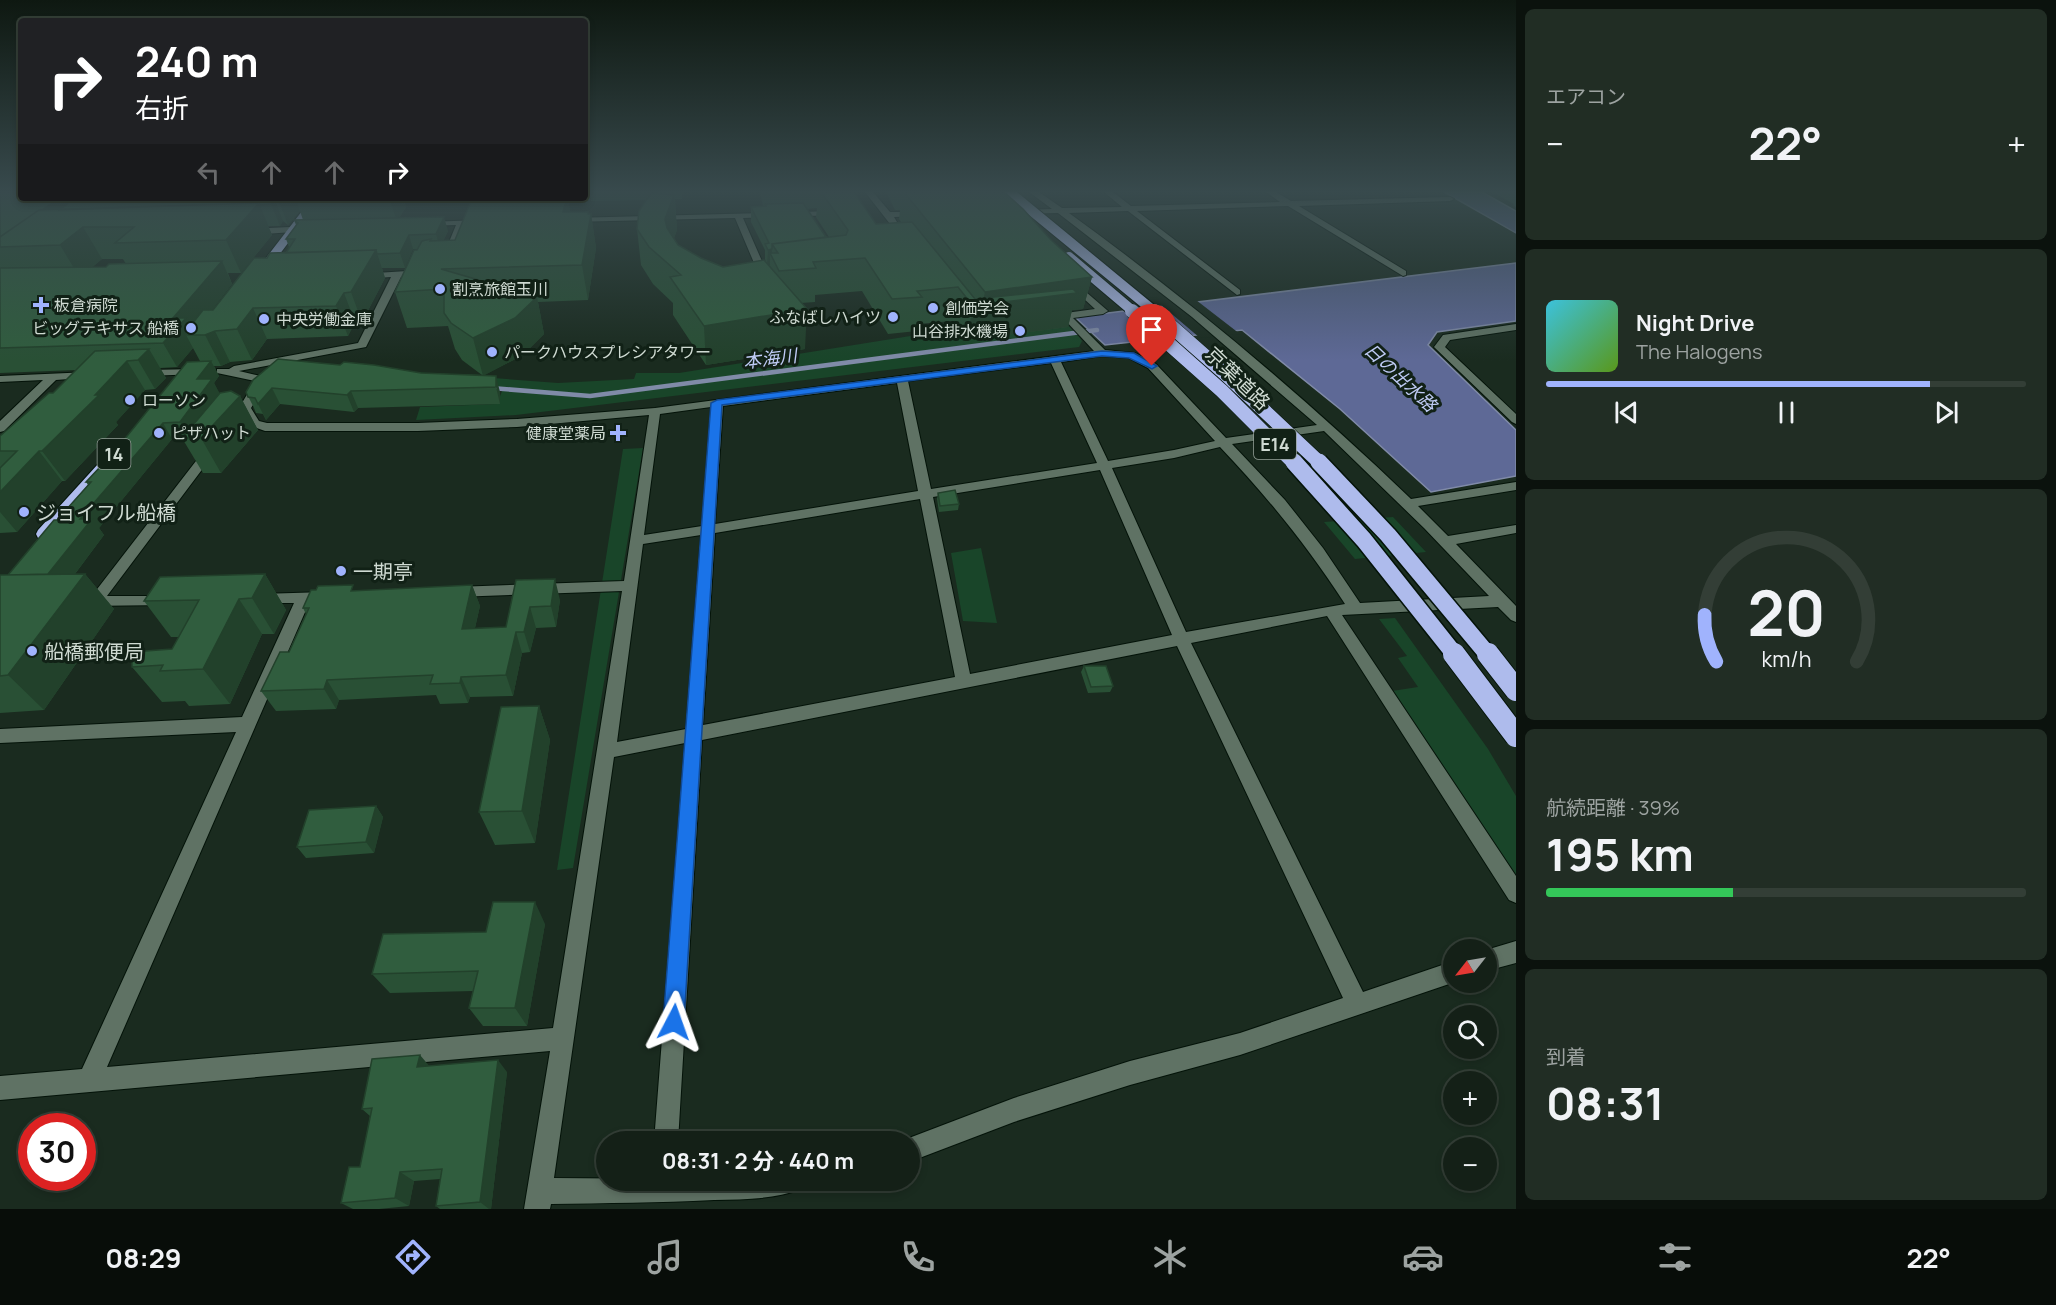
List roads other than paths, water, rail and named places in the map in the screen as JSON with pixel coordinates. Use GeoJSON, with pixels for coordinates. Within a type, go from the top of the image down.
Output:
{"type":"FeatureCollection","features":[{"type":"Feature","properties":{"kind":"highway"},"geometry":{"type":"LineString","coordinates":[[260,279],[280,248]]}},
{"type":"Feature","properties":{"kind":"highway","name":"京葉道路"},"geometry":{"type":"LineString","coordinates":[[1058,248],[1183,354],[1310,479],[1426,616],[1516,736]]}},
{"type":"Feature","properties":{"kind":"highway","name":"京葉道路"},"geometry":{"type":"LineString","coordinates":[[1077,248],[1201,351],[1344,486],[1404,552],[1516,690]]}},
{"type":"Feature","properties":{"kind":"highway"},"geometry":{"type":"LineString","coordinates":[[174,385],[199,354]]}},
{"type":"Feature","properties":{"kind":"highway","name":"14"},"geometry":{"type":"LineString","coordinates":[[31,550],[109,460]]}},
{"type":"Feature","properties":{"kind":"street"},"geometry":{"type":"LineString","coordinates":[[349,276],[437,271],[448,248]]}},
{"type":"Feature","properties":{"kind":"street"},"geometry":{"type":"LineString","coordinates":[[752,248],[762,270],[780,270]]}},
{"type":"Feature","properties":{"kind":"street"},"geometry":{"type":"LineString","coordinates":[[1111,248],[1224,336],[1327,427],[1408,504],[1516,616]]}},
{"type":"Feature","properties":{"kind":"street"},"geometry":{"type":"LineString","coordinates":[[1181,248],[1238,292]]}},
{"type":"Feature","properties":{"kind":"street"},"geometry":{"type":"LineString","coordinates":[[1362,248],[1403,273]]}},
{"type":"Feature","properties":{"kind":"street"},"geometry":{"type":"LineString","coordinates":[[1043,319],[1103,311],[1059,271]]}},
{"type":"Feature","properties":{"kind":"street"},"geometry":{"type":"LineString","coordinates":[[131,374],[221,371],[362,345],[397,275]]}},
{"type":"Feature","properties":{"kind":"street"},"geometry":{"type":"LineString","coordinates":[[1066,316],[1102,353]]}},
{"type":"Feature","properties":{"kind":"street"},"geometry":{"type":"LineString","coordinates":[[1515,417],[1439,347],[1448,337],[1516,327]]}},
{"type":"Feature","properties":{"kind":"street"},"geometry":{"type":"LineString","coordinates":[[1501,329],[1516,337]]}},
{"type":"Feature","properties":{"kind":"street"},"geometry":{"type":"LineString","coordinates":[[221,371],[261,379],[261,383],[245,408],[246,419],[408,418],[404,428],[517,423],[654,411],[1055,361],[1102,353],[1131,355],[1152,366],[1280,503],[1318,551],[1356,609]]}},
{"type":"Feature","properties":{"kind":"street"},"geometry":{"type":"LineString","coordinates":[[1055,361],[1181,639],[1357,1003]]}},
{"type":"Feature","properties":{"kind":"street"},"geometry":{"type":"LineString","coordinates":[[0,379],[99,375]]}},
{"type":"Feature","properties":{"kind":"street"},"geometry":{"type":"LineString","coordinates":[[0,428],[54,376]]}},
{"type":"Feature","properties":{"kind":"street"},"geometry":{"type":"LineString","coordinates":[[902,379],[964,682]]}},
{"type":"Feature","properties":{"kind":"street"},"geometry":{"type":"LineString","coordinates":[[667,1131],[692,735],[717,403]]}},
{"type":"Feature","properties":{"kind":"street"},"geometry":{"type":"LineString","coordinates":[[613,1191],[538,1200],[564,1038],[604,752],[614,702],[654,411]]}},
{"type":"Feature","properties":{"kind":"street"},"geometry":{"type":"LineString","coordinates":[[635,540],[1174,454],[1224,442],[1327,427]]}},
{"type":"Feature","properties":{"kind":"street"},"geometry":{"type":"LineString","coordinates":[[95,602],[221,437]]}},
{"type":"Feature","properties":{"kind":"street"},"geometry":{"type":"LineString","coordinates":[[1408,504],[1516,486]]}},
{"type":"Feature","properties":{"kind":"street"},"geometry":{"type":"LineString","coordinates":[[1445,541],[1516,528]]}},
{"type":"Feature","properties":{"kind":"street"},"geometry":{"type":"LineString","coordinates":[[439,592],[629,586]]}},
{"type":"Feature","properties":{"kind":"street"},"geometry":{"type":"LineString","coordinates":[[250,599],[336,597]]}},
{"type":"Feature","properties":{"kind":"street"},"geometry":{"type":"LineString","coordinates":[[89,1080],[304,598]]}},
{"type":"Feature","properties":{"kind":"street"},"geometry":{"type":"LineString","coordinates":[[71,602],[184,600]]}},
{"type":"Feature","properties":{"kind":"street"},"geometry":{"type":"LineString","coordinates":[[604,752],[1331,610],[1502,601]]}},
{"type":"Feature","properties":{"kind":"street"},"geometry":{"type":"LineString","coordinates":[[1331,610],[1516,892]]}},
{"type":"Feature","properties":{"kind":"street"},"geometry":{"type":"LineString","coordinates":[[0,736],[248,723]]}},
{"type":"Feature","properties":{"kind":"street"},"geometry":{"type":"LineString","coordinates":[[1497,958],[1516,952]]}},
{"type":"Feature","properties":{"kind":"street"},"geometry":{"type":"LineString","coordinates":[[920,1146],[1014,1110],[1130,1073],[1240,1044],[1443,976]]}},
{"type":"Feature","properties":{"kind":"street"},"geometry":{"type":"LineString","coordinates":[[0,1088],[564,1038]]}},
{"type":"Feature","properties":{"kind":"water","name":"日の出水路"},"geometry":{"type":"Polygon","coordinates":[[[1516,263],[1516,321],[1437,332],[1428,345],[1516,430],[1516,476],[1431,492],[1340,409],[1242,330],[1105,345],[1075,317],[1516,263]]]}},
{"type":"Feature","properties":{"kind":"waterway","name":"本海川"},"geometry":{"type":"LineString","coordinates":[[491,388],[590,396],[1097,330]]}},
{"type":"Feature","properties":{"kind":"place","name":"割烹旅館玉川"},"geometry":{"type":"Point","coordinates":[440,289]}},
{"type":"Feature","properties":{"kind":"place","name":"板倉病院"},"geometry":{"type":"Point","coordinates":[41,305]}},
{"type":"Feature","properties":{"kind":"place","name":"創価学会"},"geometry":{"type":"Point","coordinates":[933,308]}},
{"type":"Feature","properties":{"kind":"place","name":"ふなばしハイツ"},"geometry":{"type":"Point","coordinates":[893,317]}},
{"type":"Feature","properties":{"kind":"place","name":"中央労働金庫"},"geometry":{"type":"Point","coordinates":[264,319]}},
{"type":"Feature","properties":{"kind":"place","name":"ビッグテキサス 船橋"},"geometry":{"type":"Point","coordinates":[191,328]}},
{"type":"Feature","properties":{"kind":"place","name":"山谷排水機場"},"geometry":{"type":"Point","coordinates":[1020,331]}},
{"type":"Feature","properties":{"kind":"place","name":"パークハウスプレシアタワー"},"geometry":{"type":"Point","coordinates":[492,352]}},
{"type":"Feature","properties":{"kind":"place","name":"ローソン"},"geometry":{"type":"Point","coordinates":[130,400]}},
{"type":"Feature","properties":{"kind":"place","name":"ピザハット"},"geometry":{"type":"Point","coordinates":[159,433]}},
{"type":"Feature","properties":{"kind":"place","name":"健康堂薬局"},"geometry":{"type":"Point","coordinates":[618,433]}},
{"type":"Feature","properties":{"kind":"place","name":"ジョイフル船橋"},"geometry":{"type":"Point","coordinates":[24,512]}},
{"type":"Feature","properties":{"kind":"place","name":"一期亭"},"geometry":{"type":"Point","coordinates":[341,571]}},
{"type":"Feature","properties":{"kind":"place","name":"船橋郵便局"},"geometry":{"type":"Point","coordinates":[32,651]}}]}
